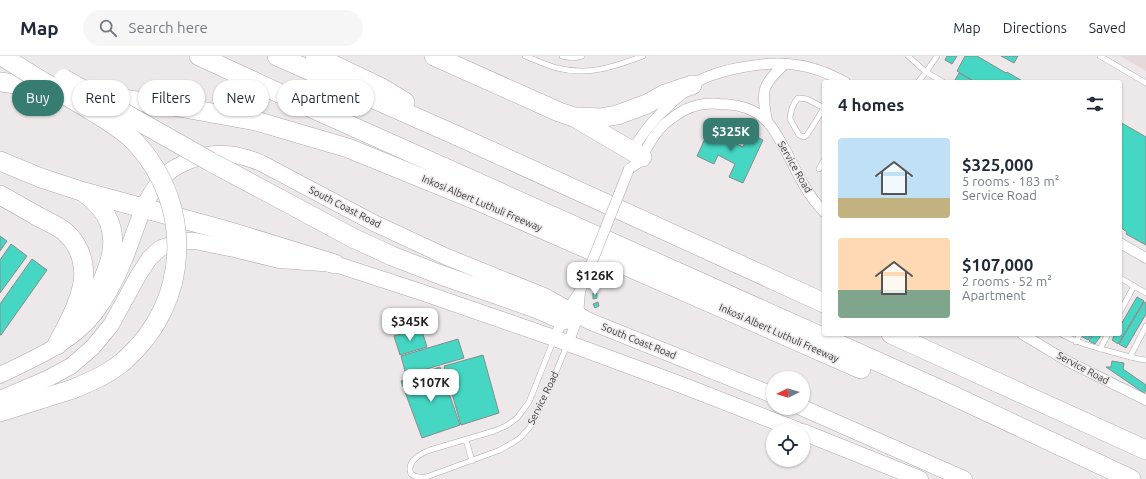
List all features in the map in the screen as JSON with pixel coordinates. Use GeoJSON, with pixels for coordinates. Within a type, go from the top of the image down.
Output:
{"type":"FeatureCollection","features":[{"type":"Feature","properties":{"kind":"highway"},"geometry":{"type":"LineString","coordinates":[[0,412],[74,389],[90,382],[119,365],[134,352],[152,329],[164,308],[173,283],[178,239],[174,215],[167,191],[149,159],[130,137],[112,124],[38,80],[2,56]]}},
{"type":"Feature","properties":{"kind":"highway"},"geometry":{"type":"LineString","coordinates":[[20,56],[210,162],[353,238],[392,256],[538,310],[570,315]]}},
{"type":"Feature","properties":{"kind":"highway"},"geometry":{"type":"LineString","coordinates":[[199,56],[318,111],[943,391],[1131,479]]}},
{"type":"Feature","properties":{"kind":"highway"},"geometry":{"type":"LineString","coordinates":[[276,56],[460,137],[822,302]]}},
{"type":"Feature","properties":{"kind":"highway"},"geometry":{"type":"LineString","coordinates":[[315,56],[382,88],[460,137]]}},
{"type":"Feature","properties":{"kind":"highway"},"geometry":{"type":"LineString","coordinates":[[434,56],[559,112],[574,117],[635,159]]}},
{"type":"Feature","properties":{"kind":"highway","name":"Inkosi Albert Luthuli Freeway"},"geometry":{"type":"LineString","coordinates":[[0,82],[173,106],[294,131],[348,148],[476,200],[904,388],[923,394],[943,391]]}},
{"type":"Feature","properties":{"kind":"highway"},"geometry":{"type":"LineString","coordinates":[[574,117],[600,118],[617,115],[647,104],[665,94],[692,84]]}},
{"type":"Feature","properties":{"kind":"highway"},"geometry":{"type":"LineString","coordinates":[[0,162],[41,178],[84,192],[231,232],[335,264]]}},
{"type":"Feature","properties":{"kind":"highway"},"geometry":{"type":"LineString","coordinates":[[64,341],[92,300],[103,279],[110,263],[113,245],[111,229],[107,216],[99,204],[84,192]]}},
{"type":"Feature","properties":{"kind":"highway"},"geometry":{"type":"LineString","coordinates":[[0,195],[63,230],[76,245],[80,253],[84,268],[83,285],[81,295],[64,341]]}},
{"type":"Feature","properties":{"kind":"highway"},"geometry":{"type":"LineString","coordinates":[[896,336],[1146,450]]}},
{"type":"Feature","properties":{"kind":"main road","name":"South Coast Road"},"geometry":{"type":"LineString","coordinates":[[0,376],[64,341],[83,326],[94,314],[103,301],[124,260],[143,208],[154,188],[170,171],[186,162],[214,154],[226,154],[247,157],[261,163],[374,223],[447,257],[544,296],[570,315],[589,321],[766,392]]}},
{"type":"Feature","properties":{"kind":"main road"},"geometry":{"type":"LineString","coordinates":[[0,398],[49,378],[71,366],[92,348],[111,325],[149,259],[158,251],[167,246],[187,241],[195,241],[227,247],[279,260],[335,264],[424,293],[561,341],[679,384],[779,423]]}},
{"type":"Feature","properties":{"kind":"main road"},"geometry":{"type":"LineString","coordinates":[[810,411],[964,479]]}},
{"type":"Feature","properties":{"kind":"main road"},"geometry":{"type":"LineString","coordinates":[[810,435],[920,479]]}},
{"type":"Feature","properties":{"kind":"street","name":"Service Road"},"geometry":{"type":"LineString","coordinates":[[561,341],[570,315],[635,159],[643,135],[658,115],[692,84],[710,76],[742,68],[774,64],[796,64],[812,68],[841,80]]}},
{"type":"Feature","properties":{"kind":"street","name":"Service Road"},"geometry":{"type":"LineString","coordinates":[[785,64],[773,75],[764,89],[763,98],[767,120],[802,182],[822,209]]}},
{"type":"Feature","properties":{"kind":"street","name":"Service Road"},"geometry":{"type":"LineString","coordinates":[[635,159],[665,124],[673,117],[697,105],[711,103],[730,104],[752,110],[767,120]]}},
{"type":"Feature","properties":{"kind":"street"},"geometry":{"type":"LineString","coordinates":[[1122,244],[1146,258]]}},
{"type":"Feature","properties":{"kind":"street","name":"Service Road"},"geometry":{"type":"LineString","coordinates":[[561,341],[570,315]]}},
{"type":"Feature","properties":{"kind":"street","name":"Service Road"},"geometry":{"type":"LineString","coordinates":[[1025,336],[1067,361],[1146,400]]}},
{"type":"Feature","properties":{"kind":"lane"},"geometry":{"type":"LineString","coordinates":[[525,56],[558,69],[573,71],[599,71],[642,56]]}},
{"type":"Feature","properties":{"kind":"lane"},"geometry":{"type":"LineString","coordinates":[[562,56],[573,58],[582,56]]}},
{"type":"Feature","properties":{"kind":"lane"},"geometry":{"type":"LineString","coordinates":[[908,56],[926,72],[940,80]]}},
{"type":"Feature","properties":{"kind":"lane"},"geometry":{"type":"LineString","coordinates":[[920,80],[937,56]]}},
{"type":"Feature","properties":{"kind":"lane"},"geometry":{"type":"LineString","coordinates":[[1100,56],[1146,83]]}},
{"type":"Feature","properties":{"kind":"lane"},"geometry":{"type":"LineString","coordinates":[[822,107],[807,99],[801,98],[796,100],[789,117],[799,135],[804,137],[807,135],[822,111]]}},
{"type":"Feature","properties":{"kind":"lane"},"geometry":{"type":"LineString","coordinates":[[818,169],[822,163]]}},
{"type":"Feature","properties":{"kind":"lane"},"geometry":{"type":"LineString","coordinates":[[1122,279],[1146,293]]}},
{"type":"Feature","properties":{"kind":"lane"},"geometry":{"type":"LineString","coordinates":[[1122,308],[1134,286]]}},
{"type":"Feature","properties":{"kind":"lane"},"geometry":{"type":"LineString","coordinates":[[1130,357],[1146,326]]}},
{"type":"Feature","properties":{"kind":"lane"},"geometry":{"type":"LineString","coordinates":[[1065,336],[1076,342],[1146,360]]}},
{"type":"Feature","properties":{"kind":"lane"},"geometry":{"type":"LineString","coordinates":[[1076,342],[1079,336]]}},
{"type":"Feature","properties":{"kind":"lane"},"geometry":{"type":"LineString","coordinates":[[1100,349],[1107,336]]}},
{"type":"Feature","properties":{"kind":"lane","name":"Service Road"},"geometry":{"type":"LineString","coordinates":[[561,341],[547,394],[530,427],[525,433],[514,442],[500,450],[459,466],[421,478],[417,478],[411,474],[409,470],[412,462],[422,453],[494,431],[506,426],[517,418],[529,402],[561,341]]}},
{"type":"Feature","properties":{"kind":"lane"},"geometry":{"type":"LineString","coordinates":[[466,440],[472,461]]}},
{"type":"Feature","properties":{"kind":"shaded area"},"geometry":{"type":"Polygon","coordinates":[[[1120,56],[1146,56],[1146,71],[1120,56]]]}},
{"type":"Feature","properties":{"kind":"building"},"geometry":{"type":"Polygon","coordinates":[[[947,56],[957,56],[952,64],[945,60],[947,56]]]}},
{"type":"Feature","properties":{"kind":"building"},"geometry":{"type":"Polygon","coordinates":[[[965,56],[977,56],[1021,80],[972,80],[957,71],[965,56]]]}},
{"type":"Feature","properties":{"kind":"building"},"geometry":{"type":"Polygon","coordinates":[[[1001,56],[1018,56],[1014,63],[1001,56]]]}},
{"type":"Feature","properties":{"kind":"building"},"geometry":{"type":"Polygon","coordinates":[[[959,73],[971,80],[955,80],[959,73]]]}},
{"type":"Feature","properties":{"kind":"building"},"geometry":{"type":"Polygon","coordinates":[[[1122,123],[1146,137],[1146,245],[1126,234],[1127,232],[1122,228],[1122,123]]]}},
{"type":"Feature","properties":{"kind":"building"},"geometry":{"type":"Polygon","coordinates":[[[711,126],[728,134],[726,139],[743,147],[749,133],[763,140],[743,183],[729,177],[735,164],[718,155],[714,164],[697,156],[711,126]]]}},
{"type":"Feature","properties":{"kind":"building"},"geometry":{"type":"Polygon","coordinates":[[[0,236],[7,241],[0,251],[0,236]]]}},
{"type":"Feature","properties":{"kind":"building"},"geometry":{"type":"Polygon","coordinates":[[[11,244],[27,256],[0,293],[0,260],[11,244]]]}},
{"type":"Feature","properties":{"kind":"building"},"geometry":{"type":"Polygon","coordinates":[[[32,259],[47,270],[0,335],[0,304],[32,259]]]}},
{"type":"Feature","properties":{"kind":"building"},"geometry":{"type":"Polygon","coordinates":[[[593,293],[597,293],[597,298],[593,299],[593,293]]]}},
{"type":"Feature","properties":{"kind":"building"},"geometry":{"type":"Polygon","coordinates":[[[1137,297],[1144,301],[1118,344],[1112,340],[1114,336],[1122,336],[1122,323],[1137,297]]]}},
{"type":"Feature","properties":{"kind":"building"},"geometry":{"type":"Polygon","coordinates":[[[598,302],[599,306],[595,308],[593,304],[598,302]]]}},
{"type":"Feature","properties":{"kind":"building"},"geometry":{"type":"Polygon","coordinates":[[[1144,302],[1146,303],[1146,314],[1126,348],[1119,344],[1144,302]]]}},
{"type":"Feature","properties":{"kind":"building"},"geometry":{"type":"Polygon","coordinates":[[[421,328],[427,347],[400,355],[394,336],[421,328]]]}},
{"type":"Feature","properties":{"kind":"building"},"geometry":{"type":"Polygon","coordinates":[[[1081,336],[1091,336],[1088,340],[1081,336]]]}},
{"type":"Feature","properties":{"kind":"building"},"geometry":{"type":"Polygon","coordinates":[[[1092,336],[1101,336],[1095,344],[1089,341],[1092,336]]]}},
{"type":"Feature","properties":{"kind":"building"},"geometry":{"type":"Polygon","coordinates":[[[458,339],[464,358],[406,375],[401,356],[458,339]]]}},
{"type":"Feature","properties":{"kind":"building"},"geometry":{"type":"Polygon","coordinates":[[[483,355],[499,413],[461,425],[444,366],[483,355]]]}},
{"type":"Feature","properties":{"kind":"building"},"geometry":{"type":"Polygon","coordinates":[[[1112,361],[1124,363],[1123,369],[1146,385],[1146,390],[1144,393],[1106,367],[1111,367],[1112,361]]]}},
{"type":"Feature","properties":{"kind":"building"},"geometry":{"type":"Polygon","coordinates":[[[440,367],[460,425],[422,438],[401,381],[440,367]]]}}]}
